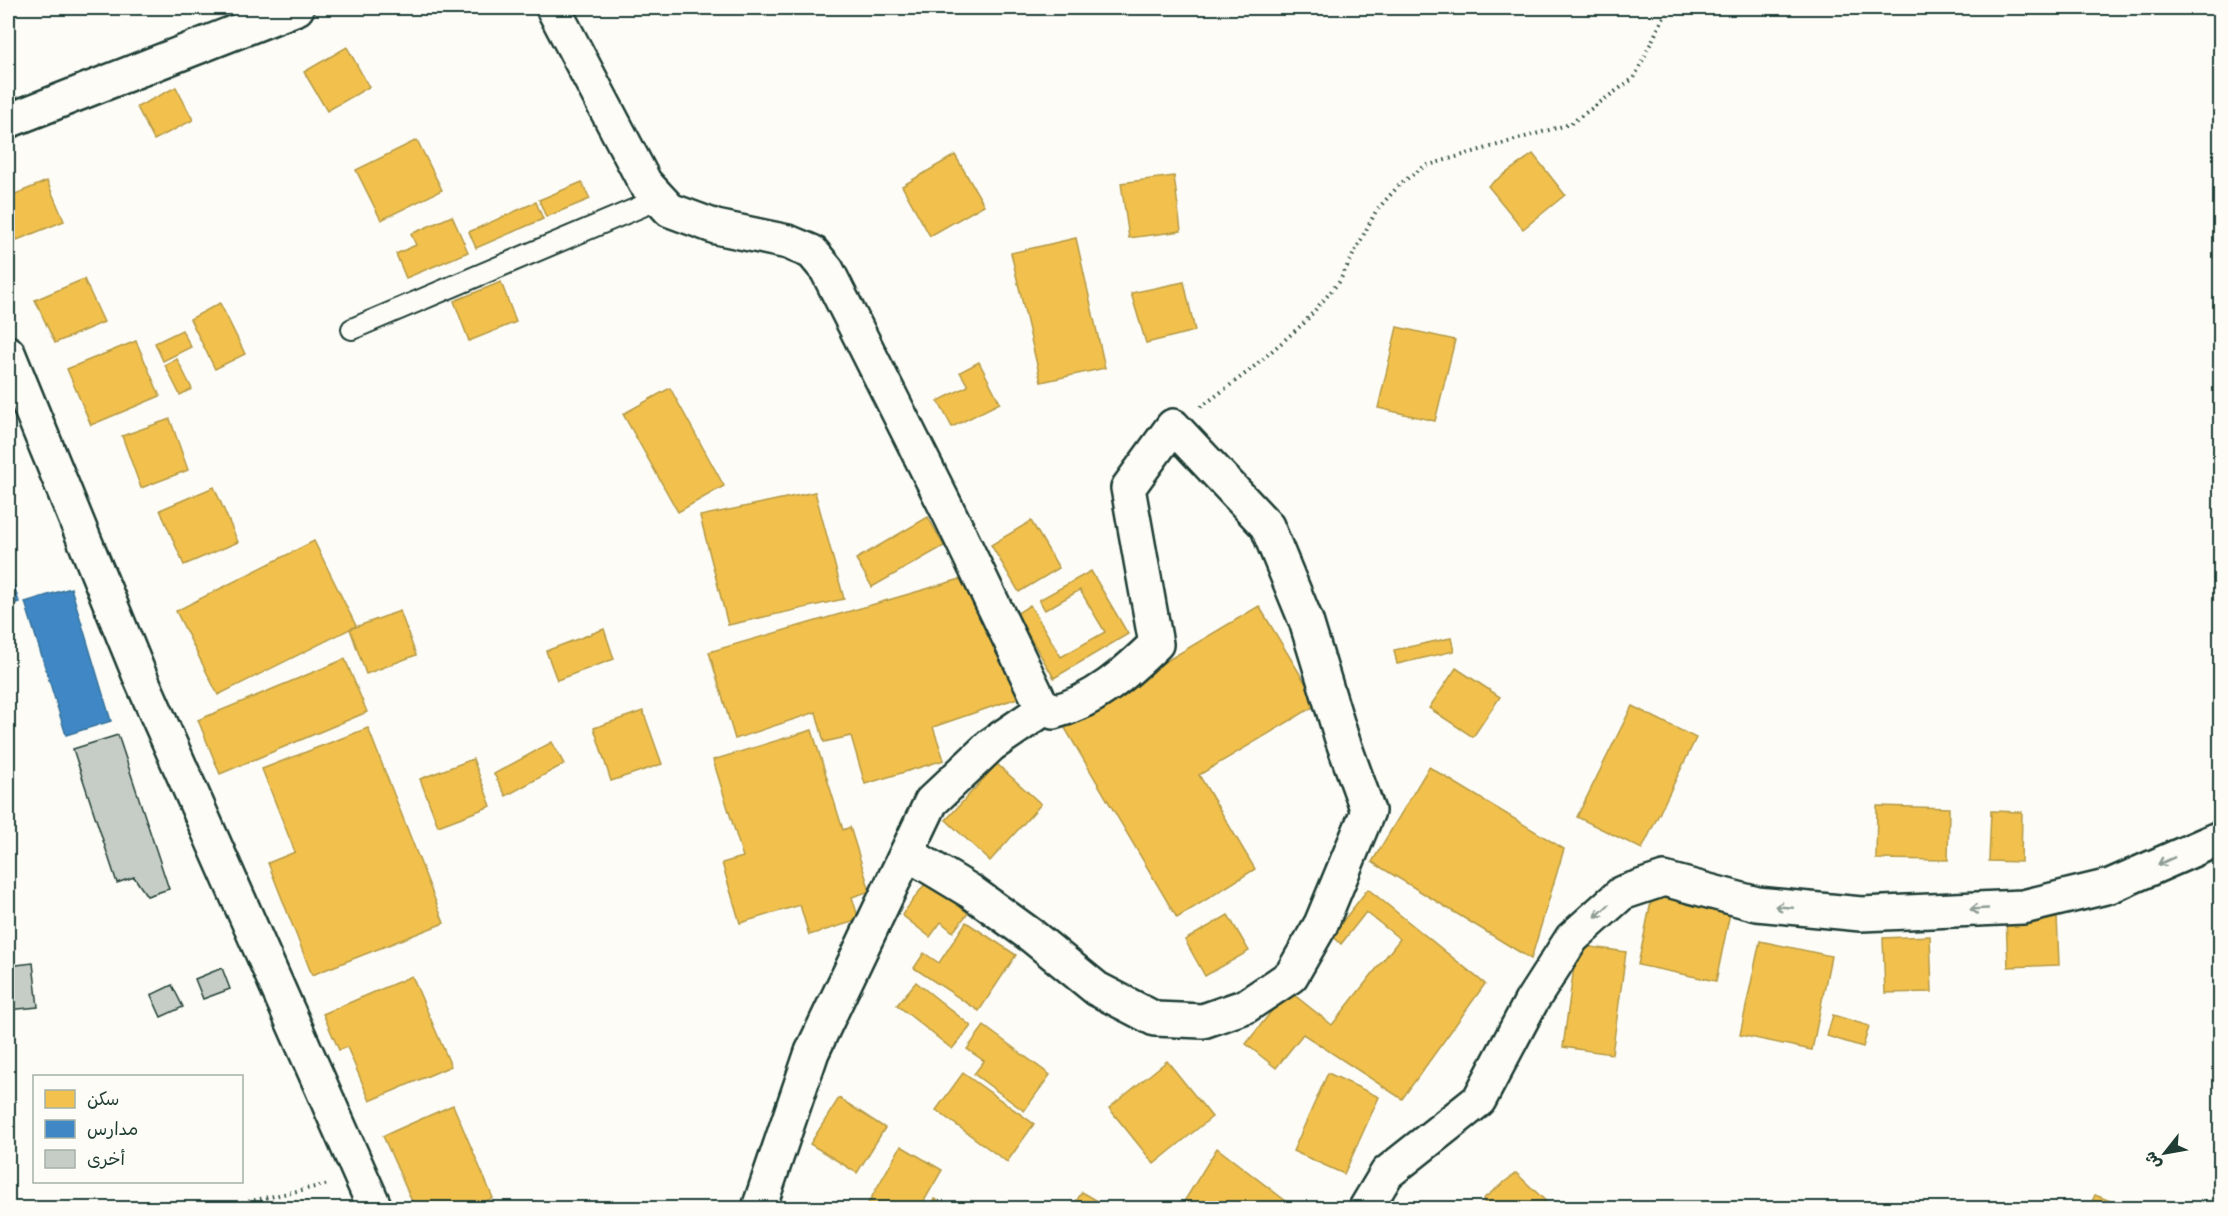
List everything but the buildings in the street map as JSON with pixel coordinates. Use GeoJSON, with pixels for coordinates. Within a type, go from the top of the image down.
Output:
{"type":"FeatureCollection","features":[{"type":"Feature","properties":{"kind":"street"},"geometry":{"type":"LineString","coordinates":[[8,121],[297,8]]}},
{"type":"Feature","properties":{"kind":"street"},"geometry":{"type":"LineString","coordinates":[[553,8],[645,183],[670,210],[716,227],[788,242],[812,252],[827,270],[1040,702],[1045,708],[1053,712],[1064,709],[1095,694],[1130,669],[1156,644],[1128,488],[1173,426],[1267,526],[1306,621],[1342,739],[1368,811],[1321,924],[1291,976],[1246,1006],[1203,1020],[1155,1019],[1097,989],[1032,936],[970,891],[907,853]]}},
{"type":"Feature","properties":{"kind":"street"},"geometry":{"type":"LineString","coordinates":[[8,353],[139,674],[375,1209]]}},
{"type":"Feature","properties":{"kind":"street"},"geometry":{"type":"LineString","coordinates":[[759,1209],[812,1052],[931,802],[991,745],[1045,708]]}},
{"type":"Feature","properties":{"kind":"street"},"geometry":{"type":"LineString","coordinates":[[1366,1209],[1386,1173],[1479,1100],[1531,1002],[1572,938],[1622,893],[1664,879],[1757,904],[1862,914],[2023,907],[2110,886],[2220,838]]}},
{"type":"Feature","properties":{"kind":"lane"},"geometry":{"type":"LineString","coordinates":[[352,329],[659,199]]}},
{"type":"Feature","properties":{"kind":"path"},"geometry":{"type":"LineString","coordinates":[[1173,426],[1249,371],[1304,323],[1339,282],[1376,211],[1401,183],[1425,166],[1570,124],[1634,78],[1668,8]]}},
{"type":"Feature","properties":{"kind":"path"},"geometry":{"type":"LineString","coordinates":[[219,1209],[362,1176]]}}]}
